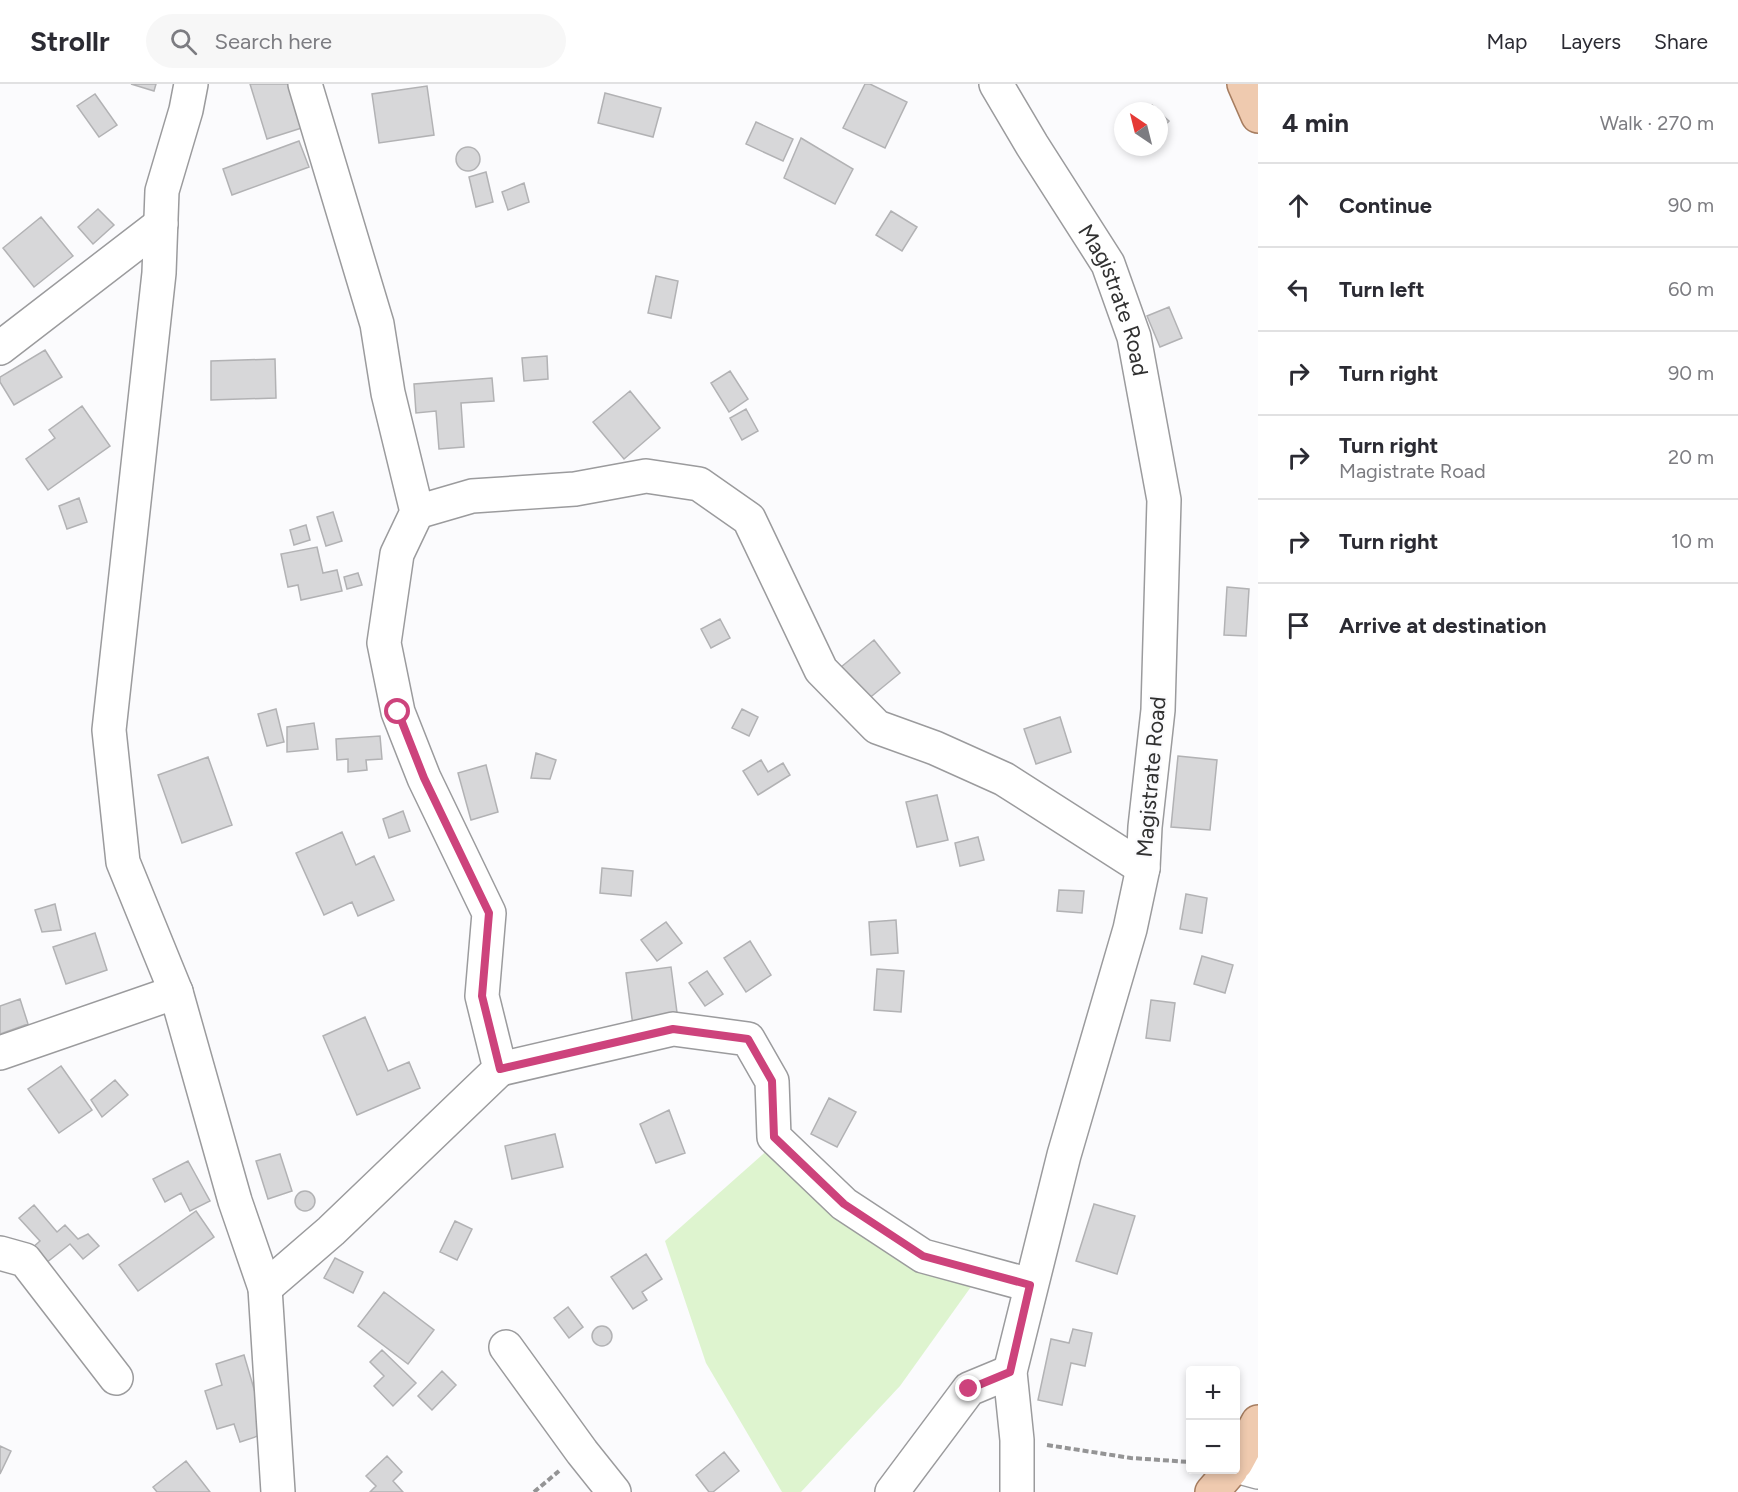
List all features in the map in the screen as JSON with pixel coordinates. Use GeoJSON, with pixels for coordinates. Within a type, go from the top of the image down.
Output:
{"type":"FeatureCollection","features":[{"type":"Feature","properties":{"kind":"main road"},"geometry":{"type":"LineString","coordinates":[[1244,84],[1258,116]]}},
{"type":"Feature","properties":{"kind":"main road"},"geometry":{"type":"LineString","coordinates":[[1240,1456],[1258,1422]]}},
{"type":"Feature","properties":{"kind":"main road"},"geometry":{"type":"LineString","coordinates":[[1212,1492],[1228,1474]]}},
{"type":"Feature","properties":{"kind":"street"},"geometry":{"type":"LineString","coordinates":[[191,84],[186,110],[162,191],[158,285],[109,730],[123,862],[176,992],[235,1201],[265,1288],[278,1492]]}},
{"type":"Feature","properties":{"kind":"street"},"geometry":{"type":"LineString","coordinates":[[306,84],[377,324],[388,393],[417,512],[397,554],[384,644],[402,723],[424,778],[489,913],[482,996],[500,1069]]}},
{"type":"Feature","properties":{"kind":"street","name":"Magistrate Road"},"geometry":{"type":"LineString","coordinates":[[996,84],[1108,264],[1137,349],[1164,500],[1158,710],[1145,827],[1143,868],[1130,929],[1064,1155],[1010,1372],[1017,1440],[1017,1492]]}},
{"type":"Feature","properties":{"kind":"street"},"geometry":{"type":"LineString","coordinates":[[0,348],[161,224]]}},
{"type":"Feature","properties":{"kind":"street"},"geometry":{"type":"LineString","coordinates":[[417,512],[472,496],[574,489],[645,476],[699,484],[749,519],[821,670],[877,727],[935,748],[1004,779],[1143,868]]}},
{"type":"Feature","properties":{"kind":"street"},"geometry":{"type":"LineString","coordinates":[[0,1053],[176,992]]}},
{"type":"Feature","properties":{"kind":"street"},"geometry":{"type":"LineString","coordinates":[[265,1288],[331,1231],[500,1069],[673,1029],[748,1039],[772,1081],[774,1137],[844,1204],[923,1256],[1030,1285]]}},
{"type":"Feature","properties":{"kind":"street"},"geometry":{"type":"LineString","coordinates":[[8,1264],[116,1378]]}},
{"type":"Feature","properties":{"kind":"street"},"geometry":{"type":"LineString","coordinates":[[506,1347],[614,1492]]}},
{"type":"Feature","properties":{"kind":"street"},"geometry":{"type":"LineString","coordinates":[[892,1492],[969,1389],[1010,1372]]}},
{"type":"Feature","properties":{"kind":"street"},"geometry":{"type":"LineString","coordinates":[[1240,1465],[1258,1472]]}},
{"type":"Feature","properties":{"kind":"path"},"geometry":{"type":"LineString","coordinates":[[1017,1440],[1131,1458],[1186,1462]]}},
{"type":"Feature","properties":{"kind":"green space"},"geometry":{"type":"Polygon","coordinates":[[[771,1147],[973,1284],[900,1386],[801,1492],[782,1492],[706,1363],[665,1241],[771,1147]]]}},
{"type":"Feature","properties":{"kind":"building"},"geometry":{"type":"Polygon","coordinates":[[[131,84],[156,84],[154,91],[131,84]]]}},
{"type":"Feature","properties":{"kind":"building"},"geometry":{"type":"Polygon","coordinates":[[[250,84],[295,84],[308,126],[267,139],[250,84]]]}},
{"type":"Feature","properties":{"kind":"building"},"geometry":{"type":"Polygon","coordinates":[[[865,84],[870,84],[907,102],[885,148],[843,128],[865,84]]]}},
{"type":"Feature","properties":{"kind":"building"},"geometry":{"type":"Polygon","coordinates":[[[427,86],[434,135],[379,143],[372,94],[427,86]]]}},
{"type":"Feature","properties":{"kind":"building"},"geometry":{"type":"Polygon","coordinates":[[[605,93],[661,108],[653,137],[598,123],[605,93]]]}},
{"type":"Feature","properties":{"kind":"building"},"geometry":{"type":"Polygon","coordinates":[[[95,94],[117,125],[99,137],[77,106],[95,94]]]}},
{"type":"Feature","properties":{"kind":"building"},"geometry":{"type":"Polygon","coordinates":[[[756,122],[793,139],[783,161],[746,144],[756,122]]]}},
{"type":"Feature","properties":{"kind":"building"},"geometry":{"type":"Polygon","coordinates":[[[801,138],[853,169],[835,204],[784,178],[801,138]]]}},
{"type":"Feature","properties":{"kind":"building"},"geometry":{"type":"Polygon","coordinates":[[[299,141],[309,167],[232,195],[223,169],[299,141]]]}},
{"type":"Feature","properties":{"kind":"building"},"geometry":{"type":"Polygon","coordinates":[[[468,147],[477,150],[480,159],[477,168],[468,171],[459,168],[456,159],[459,150],[468,147]]]}},
{"type":"Feature","properties":{"kind":"building"},"geometry":{"type":"Polygon","coordinates":[[[486,172],[493,202],[476,207],[469,177],[486,172]]]}},
{"type":"Feature","properties":{"kind":"building"},"geometry":{"type":"Polygon","coordinates":[[[524,183],[529,202],[508,210],[502,192],[524,183]]]}},
{"type":"Feature","properties":{"kind":"building"},"geometry":{"type":"Polygon","coordinates":[[[98,209],[114,225],[93,244],[78,227],[98,209]]]}},
{"type":"Feature","properties":{"kind":"building"},"geometry":{"type":"Polygon","coordinates":[[[891,211],[917,227],[902,251],[876,235],[891,211]]]}},
{"type":"Feature","properties":{"kind":"building"},"geometry":{"type":"Polygon","coordinates":[[[41,217],[73,256],[34,287],[3,248],[41,217]]]}},
{"type":"Feature","properties":{"kind":"building"},"geometry":{"type":"Polygon","coordinates":[[[656,276],[678,281],[671,318],[648,313],[656,276]]]}},
{"type":"Feature","properties":{"kind":"building"},"geometry":{"type":"Polygon","coordinates":[[[1169,307],[1182,338],[1160,347],[1147,316],[1169,307]]]}},
{"type":"Feature","properties":{"kind":"building"},"geometry":{"type":"Polygon","coordinates":[[[45,350],[62,377],[14,405],[0,382],[0,377],[45,350]]]}},
{"type":"Feature","properties":{"kind":"building"},"geometry":{"type":"Polygon","coordinates":[[[547,356],[548,379],[524,381],[522,358],[547,356]]]}},
{"type":"Feature","properties":{"kind":"building"},"geometry":{"type":"Polygon","coordinates":[[[275,359],[276,398],[211,400],[211,361],[275,359]]]}},
{"type":"Feature","properties":{"kind":"building"},"geometry":{"type":"Polygon","coordinates":[[[730,371],[748,399],[729,412],[711,383],[730,371]]]}},
{"type":"Feature","properties":{"kind":"building"},"geometry":{"type":"Polygon","coordinates":[[[492,378],[494,401],[461,403],[464,447],[439,449],[436,411],[416,413],[414,384],[492,378]]]}},
{"type":"Feature","properties":{"kind":"building"},"geometry":{"type":"Polygon","coordinates":[[[630,391],[660,428],[624,459],[593,422],[630,391]]]}},
{"type":"Feature","properties":{"kind":"building"},"geometry":{"type":"Polygon","coordinates":[[[82,406],[110,446],[48,490],[26,459],[55,438],[49,430],[82,406]]]}},
{"type":"Feature","properties":{"kind":"building"},"geometry":{"type":"Polygon","coordinates":[[[746,409],[758,431],[742,440],[730,418],[746,409]]]}},
{"type":"Feature","properties":{"kind":"building"},"geometry":{"type":"Polygon","coordinates":[[[79,498],[87,522],[67,529],[59,506],[79,498]]]}},
{"type":"Feature","properties":{"kind":"building"},"geometry":{"type":"Polygon","coordinates":[[[333,512],[342,541],[326,546],[317,517],[333,512]]]}},
{"type":"Feature","properties":{"kind":"building"},"geometry":{"type":"Polygon","coordinates":[[[306,525],[310,540],[294,545],[290,530],[306,525]]]}},
{"type":"Feature","properties":{"kind":"building"},"geometry":{"type":"Polygon","coordinates":[[[317,547],[323,573],[337,570],[342,591],[301,600],[298,585],[288,587],[281,554],[317,547]]]}},
{"type":"Feature","properties":{"kind":"building"},"geometry":{"type":"Polygon","coordinates":[[[358,573],[362,585],[347,589],[344,577],[358,573]]]}},
{"type":"Feature","properties":{"kind":"building"},"geometry":{"type":"Polygon","coordinates":[[[1227,587],[1249,589],[1246,636],[1224,635],[1227,587]]]}},
{"type":"Feature","properties":{"kind":"building"},"geometry":{"type":"Polygon","coordinates":[[[720,619],[730,638],[711,648],[701,629],[720,619]]]}},
{"type":"Feature","properties":{"kind":"building"},"geometry":{"type":"Polygon","coordinates":[[[874,640],[900,673],[867,700],[841,667],[874,640]]]}},
{"type":"Feature","properties":{"kind":"building"},"geometry":{"type":"Polygon","coordinates":[[[276,709],[284,742],[267,746],[258,714],[276,709]]]}},
{"type":"Feature","properties":{"kind":"building"},"geometry":{"type":"Polygon","coordinates":[[[742,709],[758,717],[749,736],[732,728],[742,709]]]}},
{"type":"Feature","properties":{"kind":"building"},"geometry":{"type":"Polygon","coordinates":[[[1060,717],[1071,752],[1036,764],[1024,729],[1060,717]]]}},
{"type":"Feature","properties":{"kind":"building"},"geometry":{"type":"Polygon","coordinates":[[[314,723],[318,749],[287,752],[287,727],[314,723]]]}},
{"type":"Feature","properties":{"kind":"building"},"geometry":{"type":"Polygon","coordinates":[[[380,736],[382,759],[366,760],[367,770],[348,772],[348,759],[337,760],[336,739],[380,736]]]}},
{"type":"Feature","properties":{"kind":"building"},"geometry":{"type":"Polygon","coordinates":[[[536,753],[556,760],[550,779],[531,778],[536,753]]]}},
{"type":"Feature","properties":{"kind":"building"},"geometry":{"type":"Polygon","coordinates":[[[1178,756],[1217,760],[1210,830],[1171,827],[1178,756]]]}},
{"type":"Feature","properties":{"kind":"building"},"geometry":{"type":"Polygon","coordinates":[[[208,757],[232,825],[182,843],[158,775],[208,757]]]}},
{"type":"Feature","properties":{"kind":"building"},"geometry":{"type":"Polygon","coordinates":[[[761,760],[768,772],[783,763],[790,775],[758,795],[743,771],[761,760]]]}},
{"type":"Feature","properties":{"kind":"building"},"geometry":{"type":"Polygon","coordinates":[[[486,765],[498,812],[471,820],[458,773],[486,765]]]}},
{"type":"Feature","properties":{"kind":"building"},"geometry":{"type":"Polygon","coordinates":[[[937,795],[948,840],[917,847],[906,802],[937,795]]]}},
{"type":"Feature","properties":{"kind":"building"},"geometry":{"type":"Polygon","coordinates":[[[403,811],[410,831],[389,838],[383,819],[403,811]]]}},
{"type":"Feature","properties":{"kind":"building"},"geometry":{"type":"Polygon","coordinates":[[[342,832],[356,865],[374,856],[394,900],[358,916],[352,902],[324,915],[296,853],[342,832]]]}},
{"type":"Feature","properties":{"kind":"building"},"geometry":{"type":"Polygon","coordinates":[[[978,837],[984,860],[960,866],[955,843],[978,837]]]}},
{"type":"Feature","properties":{"kind":"building"},"geometry":{"type":"Polygon","coordinates":[[[602,868],[633,871],[631,896],[600,893],[602,868]]]}},
{"type":"Feature","properties":{"kind":"building"},"geometry":{"type":"Polygon","coordinates":[[[1059,890],[1084,891],[1082,913],[1057,911],[1059,890]]]}},
{"type":"Feature","properties":{"kind":"building"},"geometry":{"type":"Polygon","coordinates":[[[1186,894],[1207,898],[1202,933],[1180,929],[1186,894]]]}},
{"type":"Feature","properties":{"kind":"building"},"geometry":{"type":"Polygon","coordinates":[[[55,904],[61,930],[42,932],[35,910],[55,904]]]}},
{"type":"Feature","properties":{"kind":"building"},"geometry":{"type":"Polygon","coordinates":[[[896,920],[898,953],[871,955],[869,922],[896,920]]]}},
{"type":"Feature","properties":{"kind":"building"},"geometry":{"type":"Polygon","coordinates":[[[666,922],[682,943],[657,961],[641,940],[666,922]]]}},
{"type":"Feature","properties":{"kind":"building"},"geometry":{"type":"Polygon","coordinates":[[[95,933],[107,970],[66,984],[53,947],[95,933]]]}},
{"type":"Feature","properties":{"kind":"building"},"geometry":{"type":"Polygon","coordinates":[[[750,941],[771,975],[746,992],[724,958],[750,941]]]}},
{"type":"Feature","properties":{"kind":"building"},"geometry":{"type":"Polygon","coordinates":[[[1202,956],[1233,965],[1225,993],[1194,984],[1202,956]]]}},
{"type":"Feature","properties":{"kind":"building"},"geometry":{"type":"Polygon","coordinates":[[[671,967],[678,1020],[633,1026],[626,973],[671,967]]]}},
{"type":"Feature","properties":{"kind":"building"},"geometry":{"type":"Polygon","coordinates":[[[877,969],[904,971],[901,1012],[874,1010],[877,969]]]}},
{"type":"Feature","properties":{"kind":"building"},"geometry":{"type":"Polygon","coordinates":[[[707,971],[723,994],[705,1006],[689,983],[707,971]]]}},
{"type":"Feature","properties":{"kind":"building"},"geometry":{"type":"Polygon","coordinates":[[[20,999],[28,1024],[0,1034],[0,1006],[20,999]]]}},
{"type":"Feature","properties":{"kind":"building"},"geometry":{"type":"Polygon","coordinates":[[[1151,1000],[1175,1003],[1170,1041],[1146,1038],[1151,1000]]]}},
{"type":"Feature","properties":{"kind":"building"},"geometry":{"type":"Polygon","coordinates":[[[365,1017],[388,1071],[409,1062],[420,1088],[357,1115],[323,1036],[365,1017]]]}},
{"type":"Feature","properties":{"kind":"building"},"geometry":{"type":"Polygon","coordinates":[[[61,1066],[92,1110],[59,1133],[28,1089],[61,1066]]]}},
{"type":"Feature","properties":{"kind":"building"},"geometry":{"type":"Polygon","coordinates":[[[115,1080],[128,1095],[102,1117],[91,1100],[115,1080]]]}},
{"type":"Feature","properties":{"kind":"building"},"geometry":{"type":"Polygon","coordinates":[[[829,1098],[856,1112],[837,1147],[811,1134],[829,1098]]]}},
{"type":"Feature","properties":{"kind":"building"},"geometry":{"type":"Polygon","coordinates":[[[669,1110],[685,1153],[656,1163],[640,1124],[669,1110]]]}},
{"type":"Feature","properties":{"kind":"building"},"geometry":{"type":"Polygon","coordinates":[[[555,1134],[563,1167],[512,1179],[505,1146],[555,1134]]]}},
{"type":"Feature","properties":{"kind":"building"},"geometry":{"type":"Polygon","coordinates":[[[280,1154],[292,1191],[268,1199],[256,1161],[280,1154]]]}},
{"type":"Feature","properties":{"kind":"building"},"geometry":{"type":"Polygon","coordinates":[[[188,1161],[210,1201],[190,1211],[181,1193],[165,1202],[153,1179],[188,1161]]]}},
{"type":"Feature","properties":{"kind":"building"},"geometry":{"type":"Polygon","coordinates":[[[305,1191],[312,1194],[315,1201],[312,1208],[305,1211],[298,1208],[295,1201],[298,1194],[305,1191]]]}},
{"type":"Feature","properties":{"kind":"building"},"geometry":{"type":"Polygon","coordinates":[[[1094,1204],[1135,1216],[1117,1274],[1076,1261],[1094,1204]]]}},
{"type":"Feature","properties":{"kind":"building"},"geometry":{"type":"Polygon","coordinates":[[[34,1205],[57,1232],[65,1225],[78,1239],[88,1234],[99,1246],[83,1259],[70,1244],[46,1263],[32,1248],[40,1241],[19,1218],[34,1205]]]}},
{"type":"Feature","properties":{"kind":"building"},"geometry":{"type":"Polygon","coordinates":[[[196,1211],[214,1237],[138,1291],[119,1265],[196,1211]]]}},
{"type":"Feature","properties":{"kind":"building"},"geometry":{"type":"Polygon","coordinates":[[[455,1221],[472,1229],[457,1260],[440,1252],[455,1221]]]}},
{"type":"Feature","properties":{"kind":"building"},"geometry":{"type":"Polygon","coordinates":[[[646,1254],[662,1279],[642,1292],[647,1300],[633,1309],[611,1277],[646,1254]]]}},
{"type":"Feature","properties":{"kind":"building"},"geometry":{"type":"Polygon","coordinates":[[[335,1258],[363,1272],[353,1293],[324,1278],[335,1258]]]}},
{"type":"Feature","properties":{"kind":"building"},"geometry":{"type":"Polygon","coordinates":[[[384,1292],[434,1330],[408,1364],[358,1326],[384,1292]]]}},
{"type":"Feature","properties":{"kind":"building"},"geometry":{"type":"Polygon","coordinates":[[[568,1307],[583,1327],[569,1338],[554,1318],[568,1307]]]}},
{"type":"Feature","properties":{"kind":"building"},"geometry":{"type":"Polygon","coordinates":[[[602,1326],[609,1329],[612,1336],[609,1343],[602,1346],[595,1343],[592,1336],[595,1329],[602,1326]]]}},
{"type":"Feature","properties":{"kind":"building"},"geometry":{"type":"Polygon","coordinates":[[[1073,1329],[1092,1333],[1085,1366],[1071,1363],[1062,1405],[1038,1400],[1051,1339],[1069,1343],[1073,1329]]]}},
{"type":"Feature","properties":{"kind":"building"},"geometry":{"type":"Polygon","coordinates":[[[382,1350],[416,1383],[393,1406],[374,1386],[384,1376],[370,1362],[382,1350]]]}},
{"type":"Feature","properties":{"kind":"building"},"geometry":{"type":"Polygon","coordinates":[[[244,1355],[267,1433],[240,1442],[234,1424],[217,1429],[205,1391],[222,1385],[216,1364],[244,1355]]]}},
{"type":"Feature","properties":{"kind":"building"},"geometry":{"type":"Polygon","coordinates":[[[442,1371],[456,1385],[432,1410],[418,1396],[442,1371]]]}},
{"type":"Feature","properties":{"kind":"building"},"geometry":{"type":"Polygon","coordinates":[[[0,1446],[11,1451],[0,1474],[0,1446]]]}},
{"type":"Feature","properties":{"kind":"building"},"geometry":{"type":"Polygon","coordinates":[[[724,1452],[739,1471],[713,1492],[709,1492],[696,1475],[724,1452]]]}},
{"type":"Feature","properties":{"kind":"building"},"geometry":{"type":"Polygon","coordinates":[[[387,1456],[402,1472],[393,1481],[403,1492],[370,1492],[376,1486],[366,1476],[387,1456]]]}},
{"type":"Feature","properties":{"kind":"building"},"geometry":{"type":"Polygon","coordinates":[[[186,1461],[210,1492],[157,1492],[153,1487],[186,1461]]]}},
{"type":"Feature","properties":{"kind":"route"},"geometry":{"type":"LineString","coordinates":[[398,712],[424,778],[489,913],[482,996],[500,1069],[673,1029],[748,1039],[772,1081],[774,1137],[844,1204],[923,1256],[1030,1285],[1010,1372],[969,1389]]}}]}
